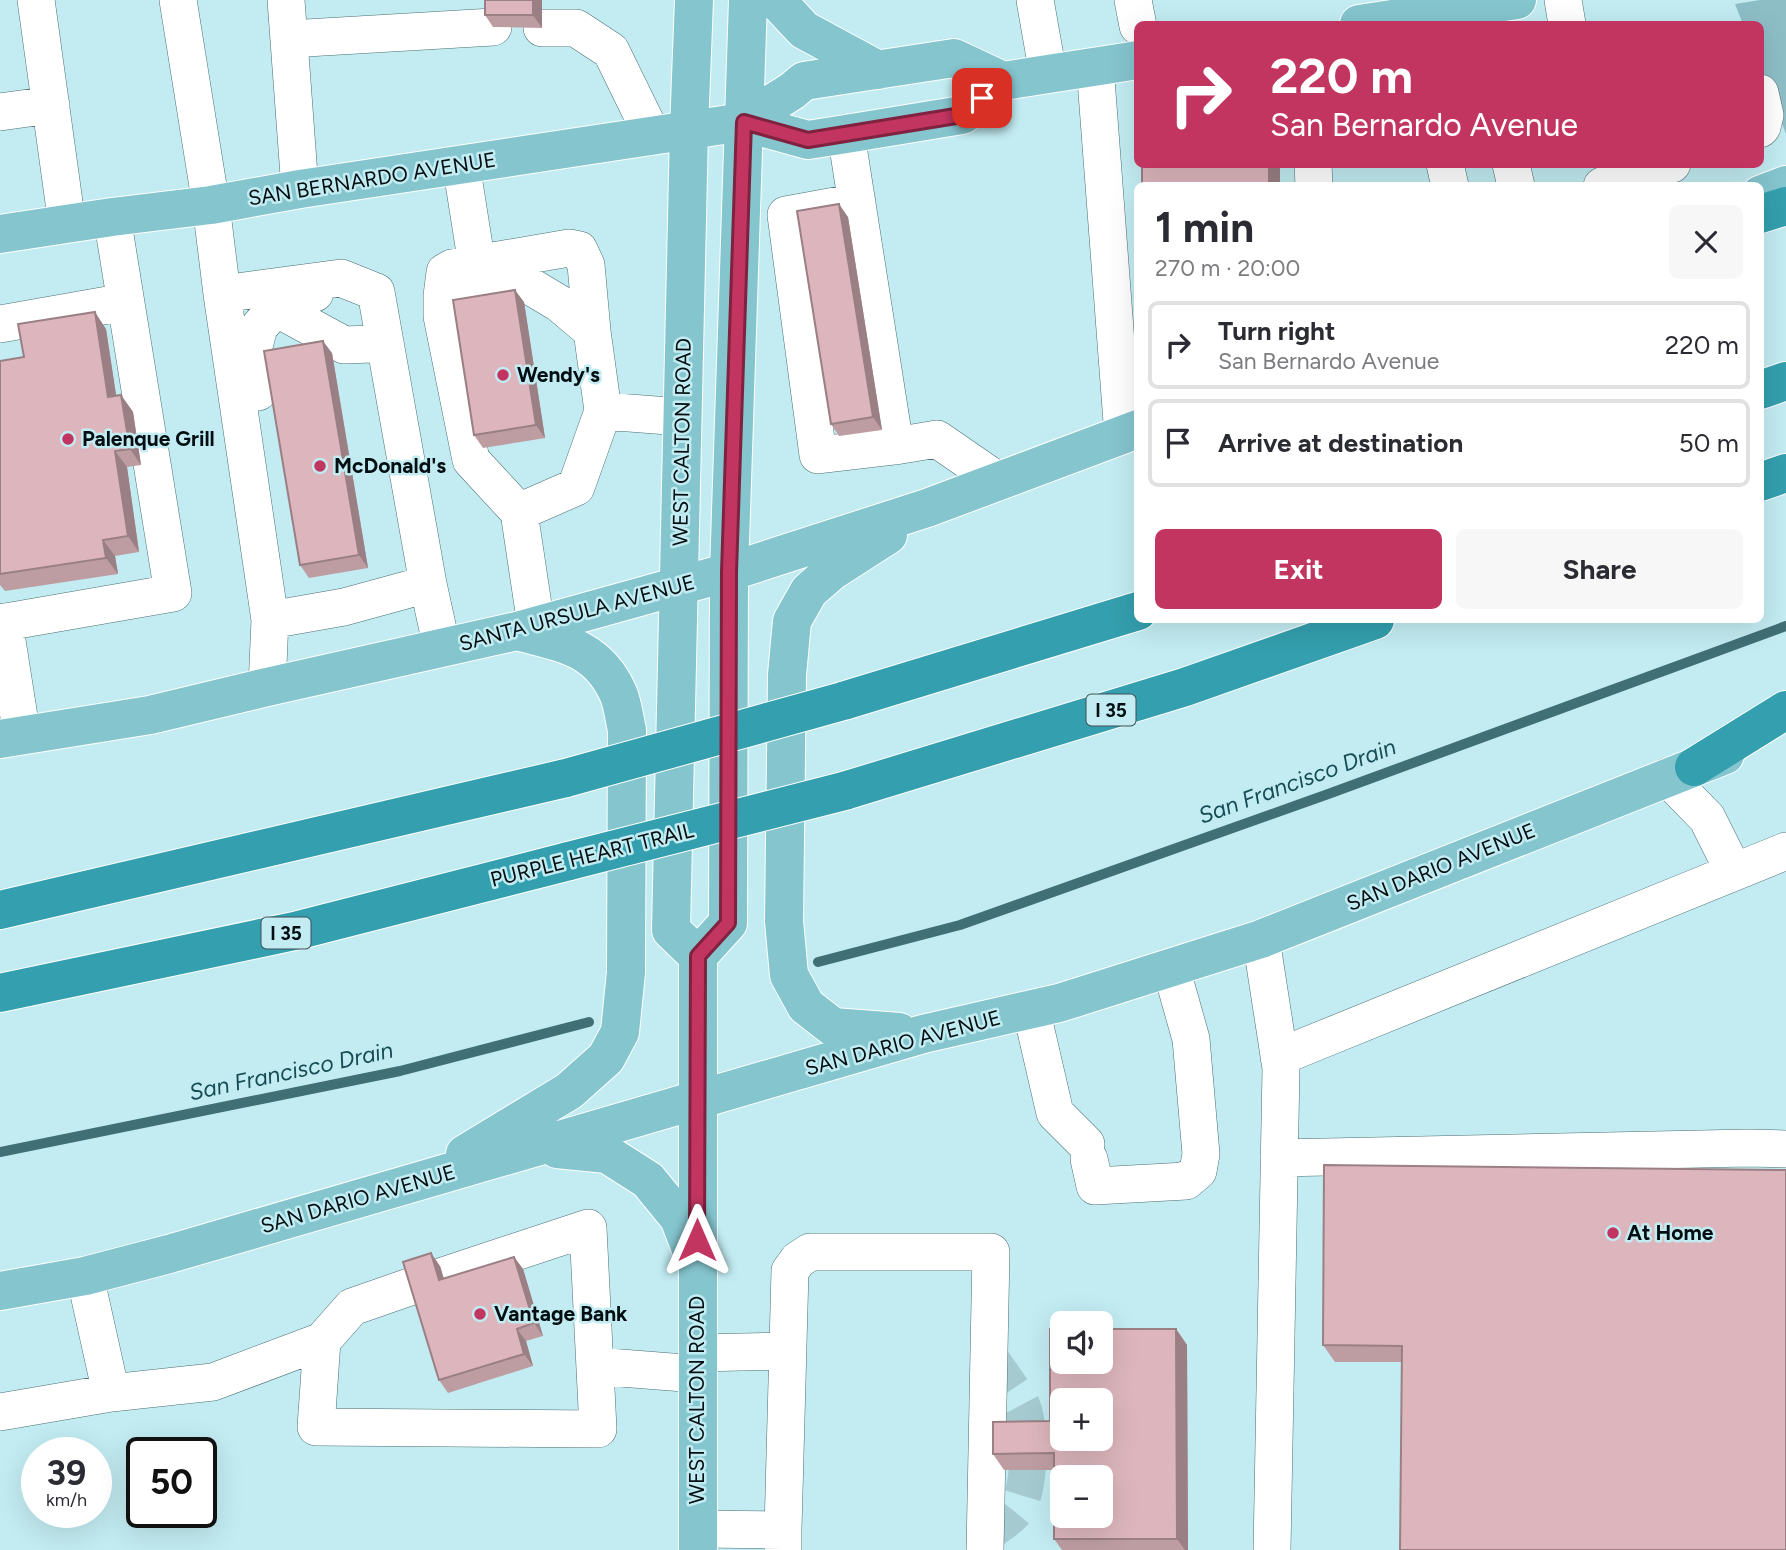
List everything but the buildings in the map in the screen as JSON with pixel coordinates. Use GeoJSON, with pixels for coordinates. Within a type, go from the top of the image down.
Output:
{"type":"FeatureCollection","features":[{"type":"Feature","properties":{"kind":"highway"},"geometry":{"type":"LineString","coordinates":[[1764,213],[1786,206]]}},
{"type":"Feature","properties":{"kind":"highway"},"geometry":{"type":"LineString","coordinates":[[1764,389],[1786,381]]}},
{"type":"Feature","properties":{"kind":"highway"},"geometry":{"type":"LineString","coordinates":[[1764,481],[1786,473]]}},
{"type":"Feature","properties":{"kind":"highway"},"geometry":{"type":"LineString","coordinates":[[0,910],[566,778],[843,701],[1134,612]]}},
{"type":"Feature","properties":{"kind":"highway","name":"PURPLE HEART TRAIL"},"geometry":{"type":"LineString","coordinates":[[0,993],[299,930],[844,791],[1185,687],[1366,623]]}},
{"type":"Feature","properties":{"kind":"highway"},"geometry":{"type":"LineString","coordinates":[[1680,772],[1786,710]]}},
{"type":"Feature","properties":{"kind":"main road","name":"WEST CALTON ROAD"},"geometry":{"type":"LineString","coordinates":[[694,0],[671,930],[698,956],[698,1539]]}},
{"type":"Feature","properties":{"kind":"main road"},"geometry":{"type":"LineString","coordinates":[[698,956],[728,923],[729,572],[748,0]]}},
{"type":"Feature","properties":{"kind":"main road"},"geometry":{"type":"LineString","coordinates":[[776,0],[804,30],[878,70]]}},
{"type":"Feature","properties":{"kind":"main road"},"geometry":{"type":"LineString","coordinates":[[1369,15],[1455,12],[1517,0]]}},
{"type":"Feature","properties":{"kind":"main road","name":"SAN BERNARDO AVENUE"},"geometry":{"type":"LineString","coordinates":[[0,234],[211,205],[300,189],[744,122],[808,140],[962,115],[1003,81],[954,58],[804,81],[744,122]]}},
{"type":"Feature","properties":{"kind":"main road"},"geometry":{"type":"LineString","coordinates":[[1003,81],[1134,61]]}},
{"type":"Feature","properties":{"kind":"main road"},"geometry":{"type":"LineString","coordinates":[[846,134],[847,111],[858,96],[920,63]]}},
{"type":"Feature","properties":{"kind":"main road"},"geometry":{"type":"LineString","coordinates":[[1764,193],[1786,185]]}},
{"type":"Feature","properties":{"kind":"main road","name":"SANTA URSULA AVENUE"},"geometry":{"type":"LineString","coordinates":[[11,737],[150,715],[526,628],[678,587],[927,508],[1130,432]]}},
{"type":"Feature","properties":{"kind":"main road"},"geometry":{"type":"LineString","coordinates":[[923,1034],[833,1027],[806,1006],[789,975],[784,921],[787,675],[792,621],[809,591],[832,571],[927,508]]}},
{"type":"Feature","properties":{"kind":"main road"},"geometry":{"type":"LineString","coordinates":[[421,1180],[569,1091],[606,1058],[620,1032],[626,972],[627,730],[619,695],[603,666],[576,648],[526,628]]}},
{"type":"Feature","properties":{"kind":"main road","name":"SAN DARIO AVENUE"},"geometry":{"type":"LineString","coordinates":[[0,1291],[85,1276],[169,1254],[923,1034],[1059,1003],[1261,939],[1680,772],[1786,733]]}},
{"type":"Feature","properties":{"kind":"main road"},"geometry":{"type":"LineString","coordinates":[[537,1147],[607,1154],[648,1180],[678,1218],[697,1264]]}},
{"type":"Feature","properties":{"kind":"lane"},"geometry":{"type":"LineString","coordinates":[[36,0],[67,224]]}},
{"type":"Feature","properties":{"kind":"lane"},"geometry":{"type":"LineString","coordinates":[[178,0],[211,205],[269,612],[267,687]]}},
{"type":"Feature","properties":{"kind":"lane"},"geometry":{"type":"LineString","coordinates":[[286,0],[300,189]]}},
{"type":"Feature","properties":{"kind":"lane"},"geometry":{"type":"LineString","coordinates":[[1035,0],[1048,74]]}},
{"type":"Feature","properties":{"kind":"lane"},"geometry":{"type":"LineString","coordinates":[[1133,0],[1137,21]]}},
{"type":"Feature","properties":{"kind":"lane"},"geometry":{"type":"LineString","coordinates":[[1563,0],[1566,21]]}},
{"type":"Feature","properties":{"kind":"lane"},"geometry":{"type":"LineString","coordinates":[[289,39],[493,27]]}},
{"type":"Feature","properties":{"kind":"lane"},"geometry":{"type":"LineString","coordinates":[[542,28],[576,27],[611,51],[652,135]]}},
{"type":"Feature","properties":{"kind":"lane"},"geometry":{"type":"LineString","coordinates":[[1095,66],[1130,432]]}},
{"type":"Feature","properties":{"kind":"lane"},"geometry":{"type":"LineString","coordinates":[[0,112],[51,104]]}},
{"type":"Feature","properties":{"kind":"lane"},"geometry":{"type":"LineString","coordinates":[[846,134],[895,446]]}},
{"type":"Feature","properties":{"kind":"lane"},"geometry":{"type":"LineString","coordinates":[[461,164],[477,265]]}},
{"type":"Feature","properties":{"kind":"lane"},"geometry":{"type":"LineString","coordinates":[[1612,182],[1657,168]]}},
{"type":"Feature","properties":{"kind":"lane"},"geometry":{"type":"LineString","coordinates":[[857,202],[786,215],[818,455],[937,439],[998,481]]}},
{"type":"Feature","properties":{"kind":"lane"},"geometry":{"type":"LineString","coordinates":[[11,737],[2,623],[173,593],[112,217]]}},
{"type":"Feature","properties":{"kind":"lane"},"geometry":{"type":"LineString","coordinates":[[519,512],[576,487],[603,411],[586,265],[579,250],[569,248],[452,268],[446,272],[442,296],[442,316],[471,460],[519,512],[526,628]]}},
{"type":"Feature","properties":{"kind":"lane"},"geometry":{"type":"LineString","coordinates":[[222,294],[341,278],[376,292],[442,648]]}},
{"type":"Feature","properties":{"kind":"lane"},"geometry":{"type":"LineString","coordinates":[[442,296],[525,283],[560,304],[592,331]]}},
{"type":"Feature","properties":{"kind":"lane"},"geometry":{"type":"LineString","coordinates":[[269,612],[286,574],[253,354],[259,327],[287,300],[319,292],[355,306],[393,382]]}},
{"type":"Feature","properties":{"kind":"lane"},"geometry":{"type":"LineString","coordinates":[[0,324],[125,302]]}},
{"type":"Feature","properties":{"kind":"lane"},"geometry":{"type":"LineString","coordinates":[[603,411],[682,416]]}},
{"type":"Feature","properties":{"kind":"lane"},"geometry":{"type":"LineString","coordinates":[[269,612],[344,607],[428,584]]}},
{"type":"Feature","properties":{"kind":"lane"},"geometry":{"type":"LineString","coordinates":[[1680,772],[1734,872]]}},
{"type":"Feature","properties":{"kind":"lane"},"geometry":{"type":"LineString","coordinates":[[1279,1057],[1786,851]]}},
{"type":"Feature","properties":{"kind":"lane"},"geometry":{"type":"LineString","coordinates":[[1261,939],[1281,1068],[1272,1550]]}},
{"type":"Feature","properties":{"kind":"lane"},"geometry":{"type":"LineString","coordinates":[[1031,1009],[1069,1178],[1090,1163],[1186,1181],[1198,1171],[1201,1154],[1191,1040],[1171,968]]}},
{"type":"Feature","properties":{"kind":"lane"},"geometry":{"type":"LineString","coordinates":[[1279,1158],[1786,1149]]}},
{"type":"Feature","properties":{"kind":"lane"},"geometry":{"type":"LineString","coordinates":[[0,1412],[111,1393],[213,1382],[322,1341],[352,1307],[588,1228],[598,1429],[316,1427],[322,1341]]}},
{"type":"Feature","properties":{"kind":"lane"},"geometry":{"type":"LineString","coordinates":[[698,1539],[783,1540],[790,1271],[798,1260],[810,1252],[991,1252],[985,1550]]}},
{"type":"Feature","properties":{"kind":"lane"},"geometry":{"type":"LineString","coordinates":[[85,1276],[111,1393]]}},
{"type":"Feature","properties":{"kind":"lane"},"geometry":{"type":"LineString","coordinates":[[595,1366],[697,1363],[788,1352]]}},
{"type":"Feature","properties":{"kind":"shaded area"},"geometry":{"type":"Polygon","coordinates":[[[1786,0],[1786,134],[1764,77],[1764,21],[1742,21],[1735,4],[1786,0]]]}},
{"type":"Feature","properties":{"kind":"waterway","name":"San Francisco Drain"},"geometry":{"type":"LineString","coordinates":[[818,962],[960,925],[1331,793],[1786,626]]}},
{"type":"Feature","properties":{"kind":"waterway","name":"San Francisco Drain"},"geometry":{"type":"LineString","coordinates":[[0,1152],[400,1071],[589,1022]]}},
{"type":"Feature","properties":{"kind":"tunnel"},"geometry":{"type":"LineString","coordinates":[[986,1535],[1015,1511],[1024,1490],[1028,1460],[1027,1429],[1022,1406],[989,1356]]}},
{"type":"Feature","properties":{"kind":"place","name":"Wendy's"},"geometry":{"type":"Point","coordinates":[503,375]}},
{"type":"Feature","properties":{"kind":"place","name":"Palenque Grill"},"geometry":{"type":"Point","coordinates":[68,439]}},
{"type":"Feature","properties":{"kind":"place","name":"McDonald's"},"geometry":{"type":"Point","coordinates":[320,466]}},
{"type":"Feature","properties":{"kind":"place","name":"At Home"},"geometry":{"type":"Point","coordinates":[1613,1233]}},
{"type":"Feature","properties":{"kind":"place","name":"Vantage Bank"},"geometry":{"type":"Point","coordinates":[480,1314]}},
{"type":"Feature","properties":{"kind":"route"},"geometry":{"type":"LineString","coordinates":[[697,1240],[698,956],[728,923],[729,572],[744,122],[808,140],[962,115],[982,98]]}}]}
